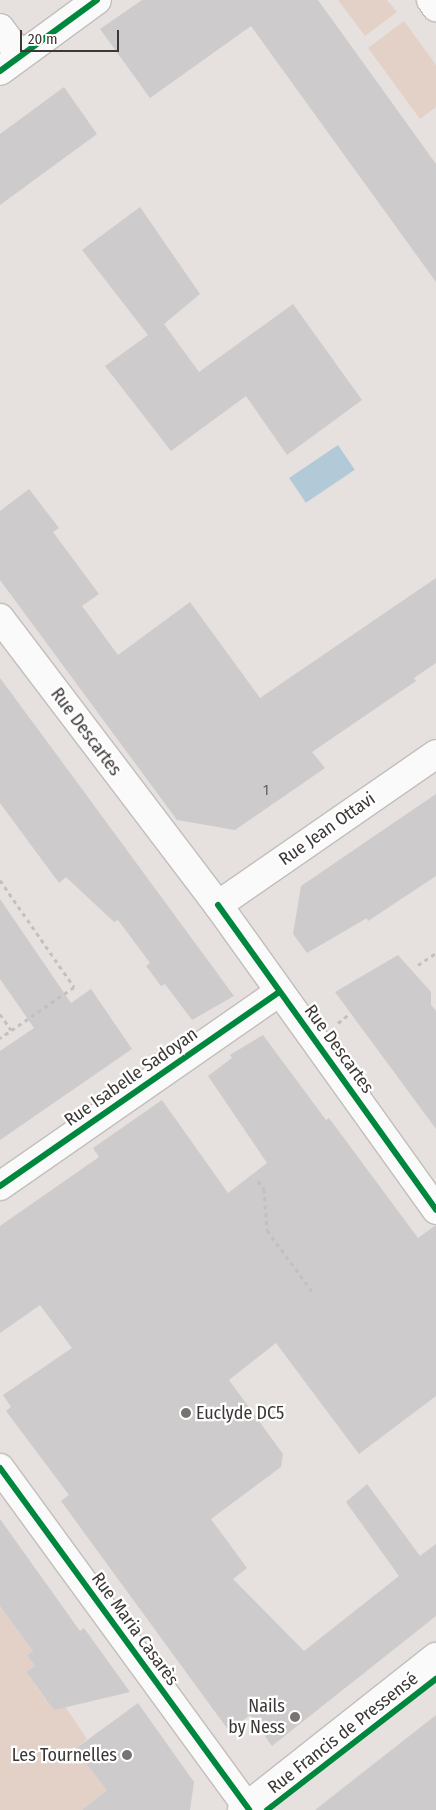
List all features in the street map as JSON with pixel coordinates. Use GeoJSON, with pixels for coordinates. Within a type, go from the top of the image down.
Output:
{"type":"FeatureCollection","features":[{"type":"Feature","properties":{"kind":"street"},"geometry":{"type":"LineString","coordinates":[[0,28],[10,64],[97,0]]}},
{"type":"Feature","properties":{"kind":"street"},"geometry":{"type":"LineString","coordinates":[[431,0],[436,7]]}},
{"type":"Feature","properties":{"kind":"street","name":"Rue Descartes"},"geometry":{"type":"LineString","coordinates":[[0,618],[218,905],[436,1210]]}},
{"type":"Feature","properties":{"kind":"street","name":"Rue Jean Ottavi"},"geometry":{"type":"LineString","coordinates":[[218,905],[436,754]]}},
{"type":"Feature","properties":{"kind":"street","name":"Rue Isabelle Sadoyan"},"geometry":{"type":"LineString","coordinates":[[0,1186],[280,992]]}},
{"type":"Feature","properties":{"kind":"street","name":"Rue Maria Casarès"},"geometry":{"type":"LineString","coordinates":[[0,1468],[245,1808]]}},
{"type":"Feature","properties":{"kind":"street","name":"Rue Francis de Pressensé"},"geometry":{"type":"LineString","coordinates":[[245,1808],[436,1657]]}},
{"type":"Feature","properties":{"kind":"path"},"geometry":{"type":"LineString","coordinates":[[0,880],[74,987],[0,1038]]}},
{"type":"Feature","properties":{"kind":"path"},"geometry":{"type":"LineString","coordinates":[[418,965],[436,953]]}},
{"type":"Feature","properties":{"kind":"path"},"geometry":{"type":"LineString","coordinates":[[0,1014],[11,1030]]}},
{"type":"Feature","properties":{"kind":"path"},"geometry":{"type":"LineString","coordinates":[[258,1181],[264,1189],[267,1230],[314,1294]]}},
{"type":"Feature","properties":{"kind":"shaded area"},"geometry":{"type":"Polygon","coordinates":[[[338,0],[387,0],[397,12],[365,36],[338,0]]]}},
{"type":"Feature","properties":{"kind":"shaded area"},"geometry":{"type":"Polygon","coordinates":[[[404,21],[436,65],[436,107],[420,119],[368,48],[404,21]]]}},
{"type":"Feature","properties":{"kind":"shaded area"},"geometry":{"type":"Polygon","coordinates":[[[0,1606],[33,1651],[27,1655],[35,1666],[26,1672],[46,1700],[56,1693],[87,1739],[75,1749],[91,1769],[117,1782],[82,1810],[0,1810],[0,1606]]]}},
{"type":"Feature","properties":{"kind":"water"},"geometry":{"type":"Polygon","coordinates":[[[338,445],[355,470],[306,503],[289,478],[338,445]]]}},
{"type":"Feature","properties":{"kind":"building"},"geometry":{"type":"Polygon","coordinates":[[[142,0],[318,0],[436,164],[436,282],[251,26],[150,98],[100,29],[142,0]]]}},
{"type":"Feature","properties":{"kind":"building"},"geometry":{"type":"Polygon","coordinates":[[[64,87],[97,134],[0,205],[0,134],[64,87]]]}},
{"type":"Feature","properties":{"kind":"building"},"geometry":{"type":"Polygon","coordinates":[[[140,207],[200,294],[164,324],[199,372],[293,304],[362,400],[287,455],[246,396],[171,451],[105,366],[148,335],[82,250],[140,207]]]}},
{"type":"Feature","properties":{"kind":"building"},"geometry":{"type":"Polygon","coordinates":[[[29,489],[59,528],[53,532],[99,594],[82,606],[118,655],[190,602],[260,698],[436,578],[436,663],[414,678],[416,681],[312,752],[325,768],[235,830],[177,820],[0,580],[0,511],[29,489]]]}},
{"type":"Feature","properties":{"kind":"building"},"geometry":{"type":"Polygon","coordinates":[[[0,678],[234,996],[192,1020],[165,984],[161,986],[146,966],[150,963],[118,920],[114,922],[66,877],[59,883],[0,803],[0,678]]]}},
{"type":"Feature","properties":{"kind":"building"},"geometry":{"type":"Polygon","coordinates":[[[436,794],[436,876],[368,921],[367,918],[307,953],[293,934],[301,886],[436,794]]]}},
{"type":"Feature","properties":{"kind":"building"},"geometry":{"type":"Polygon","coordinates":[[[0,899],[71,1003],[91,989],[132,1049],[0,1140],[0,1051],[34,1028],[0,979],[0,899]]]}},
{"type":"Feature","properties":{"kind":"building"},"geometry":{"type":"Polygon","coordinates":[[[398,955],[431,992],[431,1005],[436,1011],[436,1129],[335,992],[398,955]]]}},
{"type":"Feature","properties":{"kind":"building"},"geometry":{"type":"Polygon","coordinates":[[[263,1035],[326,1120],[329,1118],[418,1238],[436,1225],[436,1396],[359,1454],[276,1343],[229,1380],[283,1454],[281,1467],[211,1519],[247,1568],[233,1579],[304,1651],[399,1576],[346,1502],[367,1484],[420,1556],[436,1544],[436,1616],[272,1746],[250,1715],[229,1731],[61,1501],[69,1495],[6,1411],[11,1407],[3,1395],[72,1348],[40,1305],[0,1333],[0,1226],[99,1157],[93,1148],[162,1100],[228,1193],[267,1163],[208,1076],[232,1058],[230,1055],[263,1035]]]}},
{"type":"Feature","properties":{"kind":"building"},"geometry":{"type":"Polygon","coordinates":[[[0,1519],[80,1631],[84,1628],[130,1692],[54,1710],[26,1672],[35,1666],[27,1655],[33,1651],[0,1606],[0,1519]]]}},
{"type":"Feature","properties":{"kind":"building","name":"Les Tournelles"},"geometry":{"type":"Polygon","coordinates":[[[138,1703],[194,1782],[190,1810],[82,1810],[107,1790],[75,1749],[138,1703]]]}},
{"type":"Feature","properties":{"kind":"building"},"geometry":{"type":"Polygon","coordinates":[[[436,1715],[436,1810],[315,1810],[436,1715]]]}},
{"type":"Feature","properties":{"kind":"cycle path"},"geometry":{"type":"LineString","coordinates":[[0,71],[97,0]]}},
{"type":"Feature","properties":{"kind":"cycle path"},"geometry":{"type":"LineString","coordinates":[[218,905],[436,1210]]}},
{"type":"Feature","properties":{"kind":"cycle path"},"geometry":{"type":"LineString","coordinates":[[0,1186],[279,992]]}},
{"type":"Feature","properties":{"kind":"cycle path"},"geometry":{"type":"LineString","coordinates":[[0,1468],[249,1810]]}},
{"type":"Feature","properties":{"kind":"cycle path"},"geometry":{"type":"LineString","coordinates":[[267,1810],[436,1679]]}},
{"type":"Feature","properties":{"kind":"place","name":"Euclyde DC5"},"geometry":{"type":"Point","coordinates":[186,1413]}},
{"type":"Feature","properties":{"kind":"place","name":"Nails by Ness"},"geometry":{"type":"Point","coordinates":[295,1717]}},
{"type":"Feature","properties":{"kind":"place","name":"Les Tournelles"},"geometry":{"type":"Point","coordinates":[127,1755]}}]}
